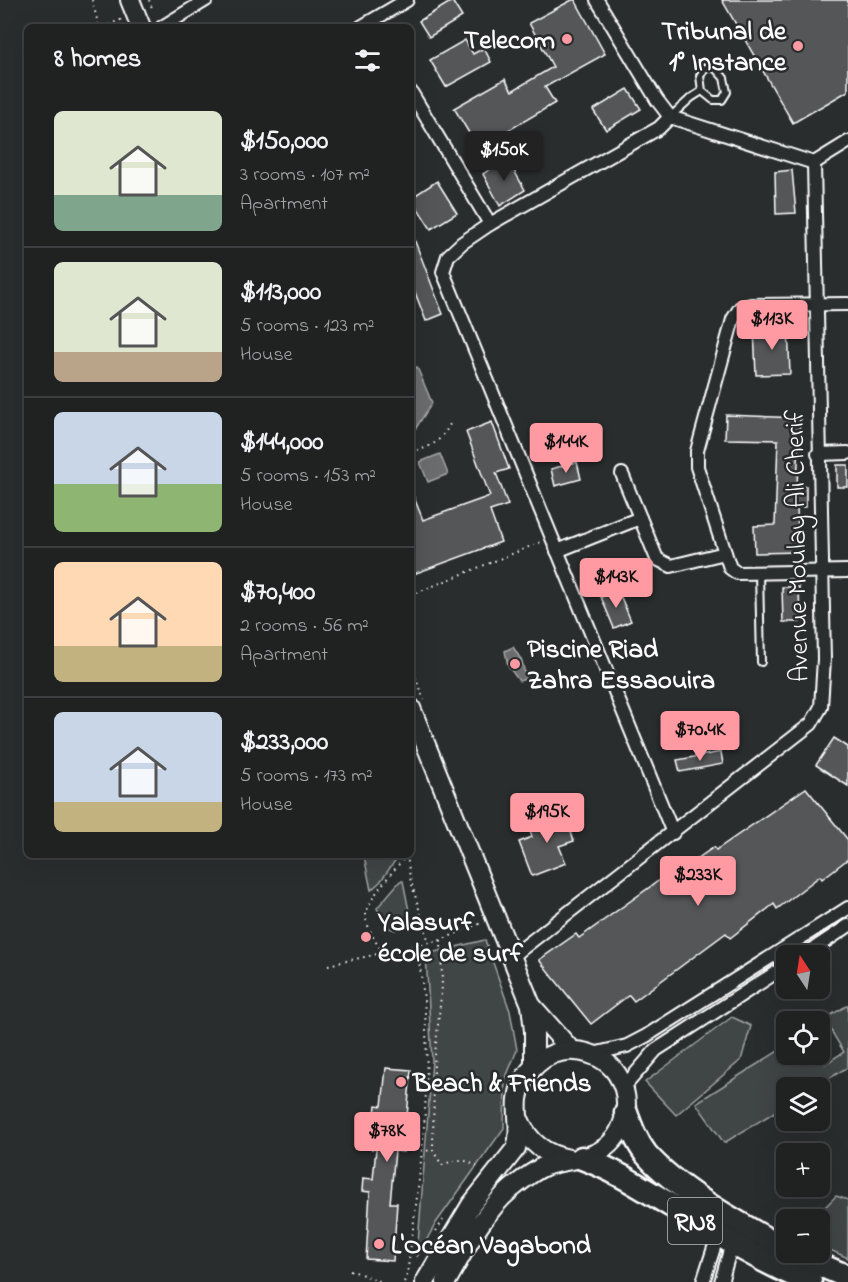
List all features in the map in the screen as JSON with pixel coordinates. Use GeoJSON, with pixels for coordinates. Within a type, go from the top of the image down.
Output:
{"type":"FeatureCollection","features":[{"type":"Feature","properties":{"kind":"highway","name":"RN8"},"geometry":{"type":"LineString","coordinates":[[626,1113],[634,1135],[646,1154],[662,1169],[735,1222],[776,1245]]}},
{"type":"Feature","properties":{"kind":"highway","name":"RN8"},"geometry":{"type":"LineString","coordinates":[[576,1159],[620,1175],[725,1239],[774,1266],[810,1282]]}},
{"type":"Feature","properties":{"kind":"highway"},"geometry":{"type":"LineString","coordinates":[[816,1263],[848,1277]]}},
{"type":"Feature","properties":{"kind":"street"},"geometry":{"type":"LineString","coordinates":[[167,24],[206,0]]}},
{"type":"Feature","properties":{"kind":"street"},"geometry":{"type":"LineString","coordinates":[[370,24],[407,0]]}},
{"type":"Feature","properties":{"kind":"street"},"geometry":{"type":"LineString","coordinates":[[597,0],[657,100],[670,117],[814,164],[848,142]]}},
{"type":"Feature","properties":{"kind":"street"},"geometry":{"type":"LineString","coordinates":[[414,97],[490,224]]}},
{"type":"Feature","properties":{"kind":"street"},"geometry":{"type":"LineString","coordinates":[[670,117],[660,128],[490,224],[462,243],[448,256],[443,272],[673,833]]}},
{"type":"Feature","properties":{"kind":"street","name":"Avenue Moulay Ali Cherif"},"geometry":{"type":"LineString","coordinates":[[510,958],[811,724],[821,707],[824,688],[814,164]]}},
{"type":"Feature","properties":{"kind":"street"},"geometry":{"type":"LineString","coordinates":[[848,304],[751,305],[740,309],[733,319],[697,451],[697,467],[730,568],[737,573],[848,571]]}},
{"type":"Feature","properties":{"kind":"street"},"geometry":{"type":"LineString","coordinates":[[818,454],[848,453]]}},
{"type":"Feature","properties":{"kind":"street"},"geometry":{"type":"LineString","coordinates":[[622,474],[657,560],[671,566],[725,553]]}},
{"type":"Feature","properties":{"kind":"street"},"geometry":{"type":"LineString","coordinates":[[557,551],[640,518]]}},
{"type":"Feature","properties":{"kind":"street"},"geometry":{"type":"LineString","coordinates":[[414,716],[510,958],[531,1005],[534,1066]]}},
{"type":"Feature","properties":{"kind":"street"},"geometry":{"type":"LineString","coordinates":[[592,1054],[627,1046],[646,1036],[848,908]]}},
{"type":"Feature","properties":{"kind":"street"},"geometry":{"type":"LineString","coordinates":[[820,945],[848,926]]}},
{"type":"Feature","properties":{"kind":"street"},"geometry":{"type":"LineString","coordinates":[[425,1282],[451,1234],[516,1148],[520,1137],[518,1107],[521,1085],[534,1066],[558,1052],[571,1050],[592,1054],[606,1062],[624,1087],[656,1050],[776,972]]}},
{"type":"Feature","properties":{"kind":"street"},"geometry":{"type":"LineString","coordinates":[[531,1005],[571,1050]]}},
{"type":"Feature","properties":{"kind":"street","name":"RN8"},"geometry":{"type":"LineString","coordinates":[[624,1087],[626,1113]]}},
{"type":"Feature","properties":{"kind":"street"},"geometry":{"type":"LineString","coordinates":[[446,1282],[468,1243],[508,1191],[545,1166],[595,1154],[616,1137],[626,1113]]}},
{"type":"Feature","properties":{"kind":"street","name":"RN8"},"geometry":{"type":"LineString","coordinates":[[519,1118],[533,1143],[550,1154],[576,1159]]}},
{"type":"Feature","properties":{"kind":"street"},"geometry":{"type":"LineString","coordinates":[[724,1281],[725,1239]]}},
{"type":"Feature","properties":{"kind":"street"},"geometry":{"type":"LineString","coordinates":[[704,1282],[725,1239]]}},
{"type":"Feature","properties":{"kind":"lane"},"geometry":{"type":"LineString","coordinates":[[705,68],[715,68],[724,78],[727,92],[722,100],[713,100],[702,91],[700,76],[705,68]]}},
{"type":"Feature","properties":{"kind":"lane"},"geometry":{"type":"LineString","coordinates":[[670,117],[690,98],[702,91]]}},
{"type":"Feature","properties":{"kind":"lane"},"geometry":{"type":"LineString","coordinates":[[759,573],[761,662]]}},
{"type":"Feature","properties":{"kind":"path"},"geometry":{"type":"LineString","coordinates":[[92,0],[98,24]]}},
{"type":"Feature","properties":{"kind":"path"},"geometry":{"type":"LineString","coordinates":[[149,0],[152,8]]}},
{"type":"Feature","properties":{"kind":"path"},"geometry":{"type":"LineString","coordinates":[[110,24],[133,15]]}},
{"type":"Feature","properties":{"kind":"path"},"geometry":{"type":"LineString","coordinates":[[414,451],[428,449],[444,435],[450,424]]}},
{"type":"Feature","properties":{"kind":"path"},"geometry":{"type":"LineString","coordinates":[[414,594],[552,538]]}},
{"type":"Feature","properties":{"kind":"path"},"geometry":{"type":"LineString","coordinates":[[382,953],[365,916],[369,904],[405,858]]}},
{"type":"Feature","properties":{"kind":"path"},"geometry":{"type":"LineString","coordinates":[[407,858],[410,878],[429,942]]}},
{"type":"Feature","properties":{"kind":"path"},"geometry":{"type":"LineString","coordinates":[[328,964],[441,940],[495,918]]}},
{"type":"Feature","properties":{"kind":"path"},"geometry":{"type":"LineString","coordinates":[[441,940],[442,986],[434,1064],[433,1151],[442,1165],[455,1160],[466,1160],[493,1177]]}},
{"type":"Feature","properties":{"kind":"path"},"geometry":{"type":"LineString","coordinates":[[404,1282],[407,1275],[417,1199],[428,1063],[416,945]]}},
{"type":"Feature","properties":{"kind":"path"},"geometry":{"type":"LineString","coordinates":[[421,1150],[433,1151]]}},
{"type":"Feature","properties":{"kind":"path"},"geometry":{"type":"LineString","coordinates":[[434,1235],[445,1217]]}},
{"type":"Feature","properties":{"kind":"path"},"geometry":{"type":"LineString","coordinates":[[350,1270],[382,1282]]}},
{"type":"Feature","properties":{"kind":"shaded area"},"geometry":{"type":"Polygon","coordinates":[[[417,367],[432,403],[416,428],[414,426],[414,368],[417,367]]]}},
{"type":"Feature","properties":{"kind":"shaded area"},"geometry":{"type":"Polygon","coordinates":[[[440,454],[448,474],[428,482],[420,462],[440,454]]]}},
{"type":"Feature","properties":{"kind":"shaded area","name":"Piscine Riad Zahra Essaouira"},"geometry":{"type":"Polygon","coordinates":[[[513,647],[522,661],[526,679],[519,681],[508,666],[505,651],[513,647]]]}},
{"type":"Feature","properties":{"kind":"shaded area"},"geometry":{"type":"Polygon","coordinates":[[[366,858],[397,858],[380,882],[371,890],[366,858]]]}},
{"type":"Feature","properties":{"kind":"shaded area"},"geometry":{"type":"Polygon","coordinates":[[[400,881],[403,881],[410,916],[405,926],[395,930],[386,927],[377,908],[400,881]]]}},
{"type":"Feature","properties":{"kind":"shaded area"},"geometry":{"type":"Polygon","coordinates":[[[485,940],[510,1011],[517,1050],[505,1080],[504,1128],[436,1223],[417,1257],[432,1061],[426,954],[485,940]]]}},
{"type":"Feature","properties":{"kind":"shaded area"},"geometry":{"type":"Polygon","coordinates":[[[848,1005],[848,1067],[830,1078],[776,1077],[776,1111],[724,1143],[696,1103],[776,1052],[776,1065],[830,1065],[830,1061],[844,1052],[830,1029],[830,1016],[848,1005]]]}},
{"type":"Feature","properties":{"kind":"shaded area"},"geometry":{"type":"Polygon","coordinates":[[[732,1017],[751,1026],[741,1060],[676,1115],[645,1082],[732,1017]]]}},
{"type":"Feature","properties":{"kind":"shaded area"},"geometry":{"type":"Polygon","coordinates":[[[836,1196],[848,1200],[848,1258],[830,1250],[830,1209],[823,1209],[836,1196]]]}},
{"type":"Feature","properties":{"kind":"building"},"geometry":{"type":"Polygon","coordinates":[[[575,0],[605,54],[545,87],[555,103],[478,148],[454,108],[505,79],[512,91],[553,67],[529,23],[575,0]]]}},
{"type":"Feature","properties":{"kind":"building","name":"Tribunal de 1° Instance"},"geometry":{"type":"Polygon","coordinates":[[[722,0],[848,0],[848,91],[793,123],[722,0]]]}},
{"type":"Feature","properties":{"kind":"building"},"geometry":{"type":"Polygon","coordinates":[[[452,1],[462,17],[429,37],[419,21],[452,1]]]}},
{"type":"Feature","properties":{"kind":"building"},"geometry":{"type":"Polygon","coordinates":[[[465,40],[473,54],[484,48],[491,62],[446,87],[430,60],[465,40]]]}},
{"type":"Feature","properties":{"kind":"building"},"geometry":{"type":"Polygon","coordinates":[[[628,89],[641,109],[606,130],[593,110],[628,89]]]}},
{"type":"Feature","properties":{"kind":"building"},"geometry":{"type":"Polygon","coordinates":[[[507,158],[525,190],[500,206],[483,174],[507,158]]]}},
{"type":"Feature","properties":{"kind":"building"},"geometry":{"type":"Polygon","coordinates":[[[792,170],[796,213],[776,214],[775,172],[792,170]]]}},
{"type":"Feature","properties":{"kind":"building"},"geometry":{"type":"Polygon","coordinates":[[[437,181],[457,213],[431,229],[414,203],[414,196],[437,181]]]}},
{"type":"Feature","properties":{"kind":"building"},"geometry":{"type":"Polygon","coordinates":[[[414,239],[443,314],[426,321],[414,290],[414,239]]]}},
{"type":"Feature","properties":{"kind":"building"},"geometry":{"type":"Polygon","coordinates":[[[788,326],[790,374],[756,375],[754,328],[788,326]]]}},
{"type":"Feature","properties":{"kind":"building"},"geometry":{"type":"Polygon","coordinates":[[[726,415],[800,418],[797,486],[806,486],[806,507],[797,507],[799,552],[755,553],[754,526],[775,525],[778,440],[725,439],[726,415]]]}},
{"type":"Feature","properties":{"kind":"building"},"geometry":{"type":"Polygon","coordinates":[[[492,422],[509,469],[496,473],[508,505],[490,511],[501,542],[414,574],[414,498],[423,520],[490,496],[466,432],[492,422]]]}},
{"type":"Feature","properties":{"kind":"building"},"geometry":{"type":"Polygon","coordinates":[[[577,462],[581,479],[555,486],[551,469],[577,462]]]}},
{"type":"Feature","properties":{"kind":"building"},"geometry":{"type":"Polygon","coordinates":[[[837,465],[848,465],[848,487],[837,487],[837,465]]]}},
{"type":"Feature","properties":{"kind":"building"},"geometry":{"type":"Polygon","coordinates":[[[782,587],[799,587],[800,622],[783,622],[782,587]]]}},
{"type":"Feature","properties":{"kind":"building"},"geometry":{"type":"Polygon","coordinates":[[[618,590],[631,621],[614,628],[601,597],[618,590]]]}},
{"type":"Feature","properties":{"kind":"building"},"geometry":{"type":"Polygon","coordinates":[[[834,738],[848,747],[848,786],[816,765],[834,738]]]}},
{"type":"Feature","properties":{"kind":"building"},"geometry":{"type":"Polygon","coordinates":[[[721,752],[723,764],[680,772],[677,760],[721,752]]]}},
{"type":"Feature","properties":{"kind":"building"},"geometry":{"type":"Polygon","coordinates":[[[806,788],[848,840],[848,859],[822,879],[820,876],[777,909],[774,904],[730,938],[726,933],[634,1001],[629,995],[591,1024],[539,960],[576,934],[579,938],[668,874],[671,877],[714,847],[716,850],[806,788]]]}},
{"type":"Feature","properties":{"kind":"building"},"geometry":{"type":"Polygon","coordinates":[[[565,814],[574,841],[559,846],[566,863],[532,876],[519,842],[532,837],[529,826],[565,814]]]}},
{"type":"Feature","properties":{"kind":"building"},"geometry":{"type":"Polygon","coordinates":[[[386,1068],[411,1070],[404,1152],[395,1151],[390,1203],[397,1203],[393,1261],[366,1259],[370,1192],[362,1191],[363,1178],[373,1179],[376,1149],[371,1149],[376,1105],[382,1106],[386,1068]]]}},
{"type":"Feature","properties":{"kind":"place","name":"Telecom"},"geometry":{"type":"Point","coordinates":[567,39]}},
{"type":"Feature","properties":{"kind":"place","name":"Tribunal de 1° Instance"},"geometry":{"type":"Point","coordinates":[798,46]}},
{"type":"Feature","properties":{"kind":"place","name":"Piscine Riad Zahra Essaouira"},"geometry":{"type":"Point","coordinates":[515,664]}},
{"type":"Feature","properties":{"kind":"place","name":"Yalasurf école de surf"},"geometry":{"type":"Point","coordinates":[366,937]}},
{"type":"Feature","properties":{"kind":"place","name":"Beach & Friends"},"geometry":{"type":"Point","coordinates":[401,1082]}},
{"type":"Feature","properties":{"kind":"place","name":"L'Océan Vagabond"},"geometry":{"type":"Point","coordinates":[379,1244]}}]}
